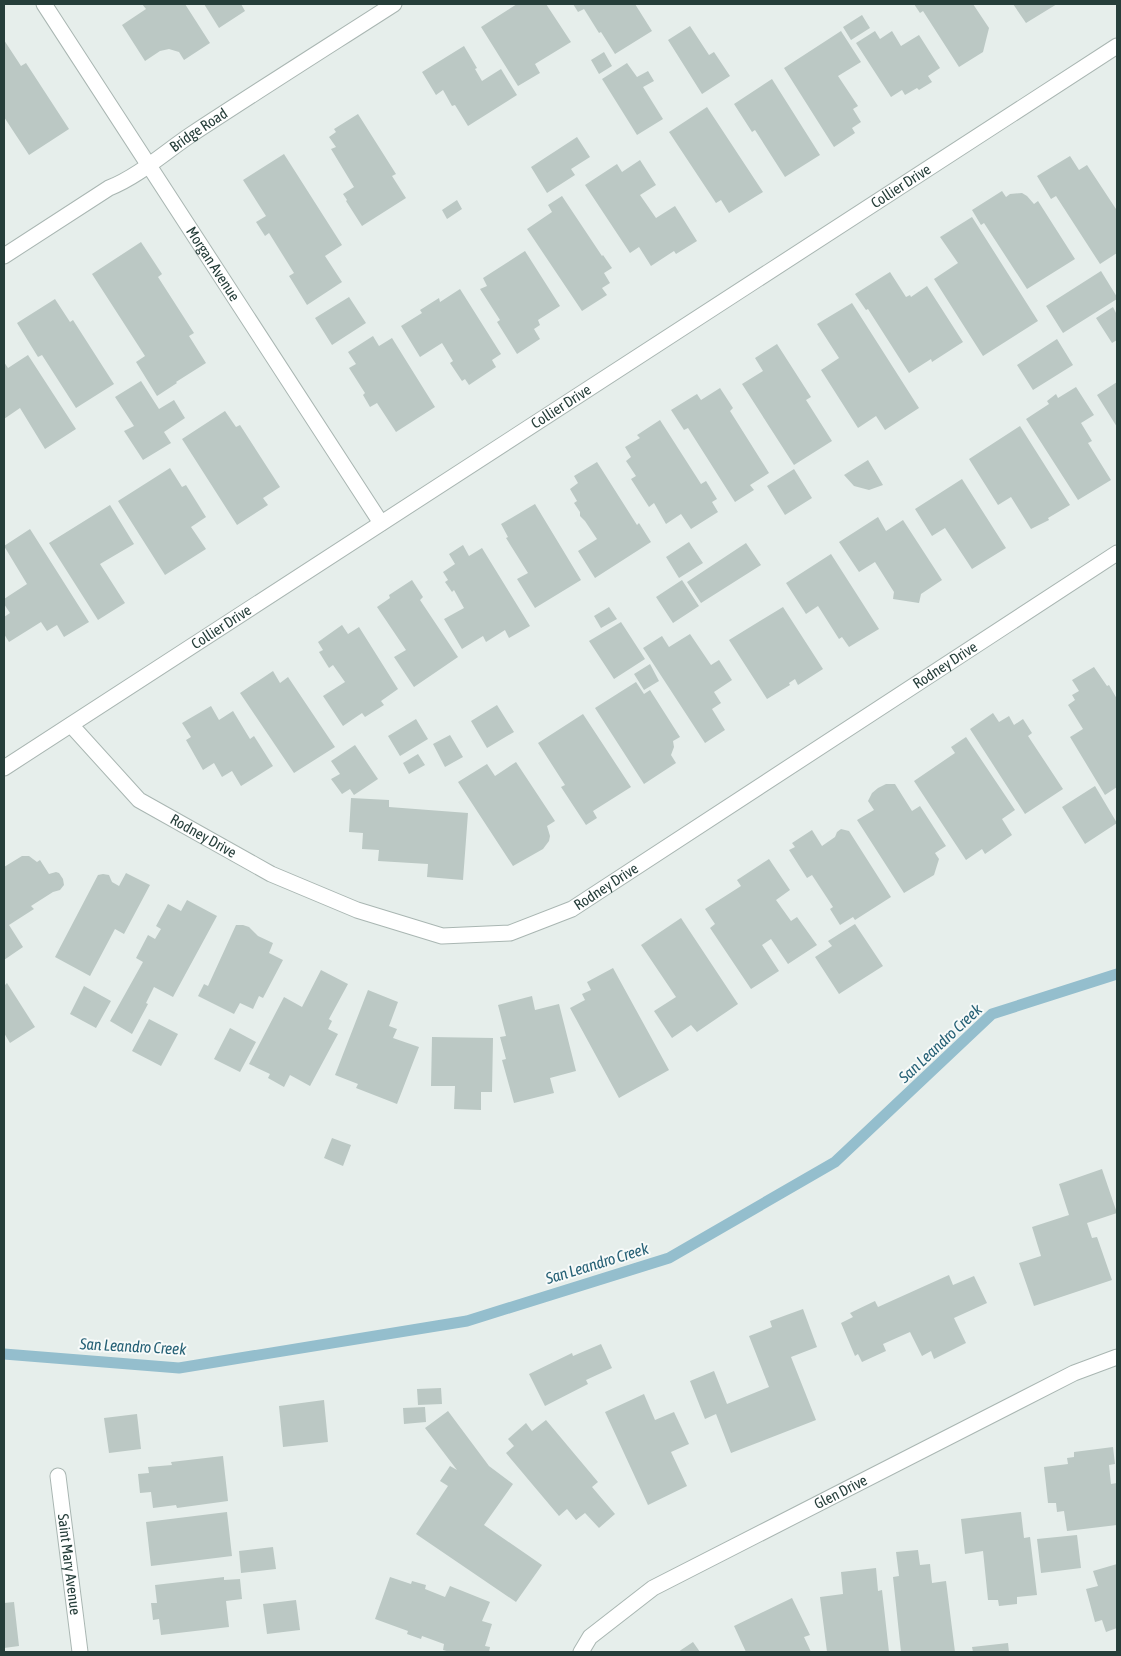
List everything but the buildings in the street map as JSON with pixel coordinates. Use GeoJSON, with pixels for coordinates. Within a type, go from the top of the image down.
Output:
{"type":"FeatureCollection","features":[{"type":"Feature","properties":{"kind":"street","name":"Morgan Avenue"},"geometry":{"type":"LineString","coordinates":[[44,4],[381,523]]}},
{"type":"Feature","properties":{"kind":"street","name":"Bridge Road"},"geometry":{"type":"LineString","coordinates":[[4,256],[109,188],[117,185],[189,136],[394,4]]}},
{"type":"Feature","properties":{"kind":"street","name":"Collier Drive"},"geometry":{"type":"LineString","coordinates":[[4,768],[1117,46]]}},
{"type":"Feature","properties":{"kind":"street","name":"Rodney Drive"},"geometry":{"type":"LineString","coordinates":[[71,725],[139,800],[271,874],[357,910],[442,936],[510,933],[572,909],[1117,554]]}},
{"type":"Feature","properties":{"kind":"street","name":"Glen Drive"},"geometry":{"type":"LineString","coordinates":[[581,1652],[590,1637],[653,1588],[1074,1372],[1117,1357]]}},
{"type":"Feature","properties":{"kind":"street","name":"Saint Mary Avenue"},"geometry":{"type":"LineString","coordinates":[[58,1476],[80,1652]]}},
{"type":"Feature","properties":{"kind":"waterway","name":"San Leandro Creek"},"geometry":{"type":"LineString","coordinates":[[4,1354],[179,1368],[467,1321],[669,1258],[835,1162],[992,1014],[1117,974]]}}]}
